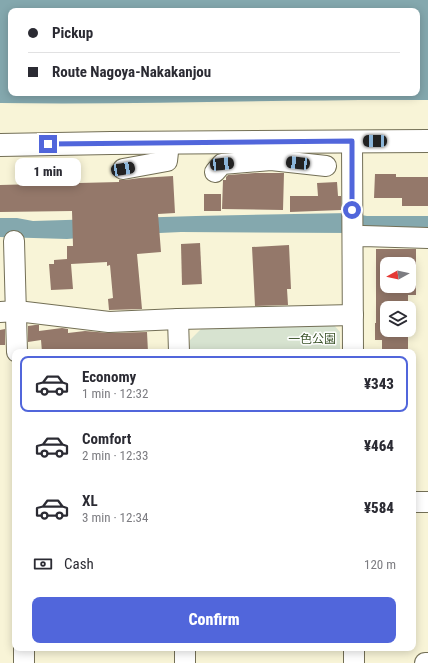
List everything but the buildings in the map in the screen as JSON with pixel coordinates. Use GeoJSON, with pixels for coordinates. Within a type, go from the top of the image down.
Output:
{"type":"FeatureCollection","features":[{"type":"Feature","properties":{"kind":"main road"},"geometry":{"type":"LineString","coordinates":[[0,145],[169,143],[271,151],[352,141],[428,141]]}},
{"type":"Feature","properties":{"kind":"street"},"geometry":{"type":"LineString","coordinates":[[352,141],[353,349]]}},
{"type":"Feature","properties":{"kind":"street"},"geometry":{"type":"LineString","coordinates":[[123,169],[167,161],[169,143]]}},
{"type":"Feature","properties":{"kind":"street"},"geometry":{"type":"LineString","coordinates":[[215,172],[222,164],[271,151],[326,166]]}},
{"type":"Feature","properties":{"kind":"street"},"geometry":{"type":"LineString","coordinates":[[353,238],[363,236],[428,238]]}},
{"type":"Feature","properties":{"kind":"street"},"geometry":{"type":"LineString","coordinates":[[14,241],[8,312],[16,349]]}},
{"type":"Feature","properties":{"kind":"street"},"geometry":{"type":"LineString","coordinates":[[8,312],[109,322],[353,315]]}},
{"type":"Feature","properties":{"kind":"street"},"geometry":{"type":"LineString","coordinates":[[178,319],[179,349]]}},
{"type":"Feature","properties":{"kind":"street"},"geometry":{"type":"LineString","coordinates":[[416,502],[428,502]]}},
{"type":"Feature","properties":{"kind":"street"},"geometry":{"type":"LineString","coordinates":[[24,651],[24,663]]}},
{"type":"Feature","properties":{"kind":"street"},"geometry":{"type":"LineString","coordinates":[[185,651],[185,663]]}},
{"type":"Feature","properties":{"kind":"street"},"geometry":{"type":"LineString","coordinates":[[354,651],[354,663]]}},
{"type":"Feature","properties":{"kind":"green space","name":"一色公園"},"geometry":{"type":"Polygon","coordinates":[[[333,324],[340,332],[340,349],[190,349],[190,340],[201,329],[333,324]]]}},
{"type":"Feature","properties":{"kind":"water"},"geometry":{"type":"Polygon","coordinates":[[[0,0],[428,0],[428,100],[0,103],[0,0]]]}},
{"type":"Feature","properties":{"kind":"water"},"geometry":{"type":"Polygon","coordinates":[[[350,213],[367,216],[428,216],[428,233],[181,232],[67,239],[0,237],[0,218],[17,218],[33,221],[350,213]]]}},
{"type":"Feature","properties":{"kind":"route"},"geometry":{"type":"LineString","coordinates":[[48,144],[352,141],[352,210]]}}]}
